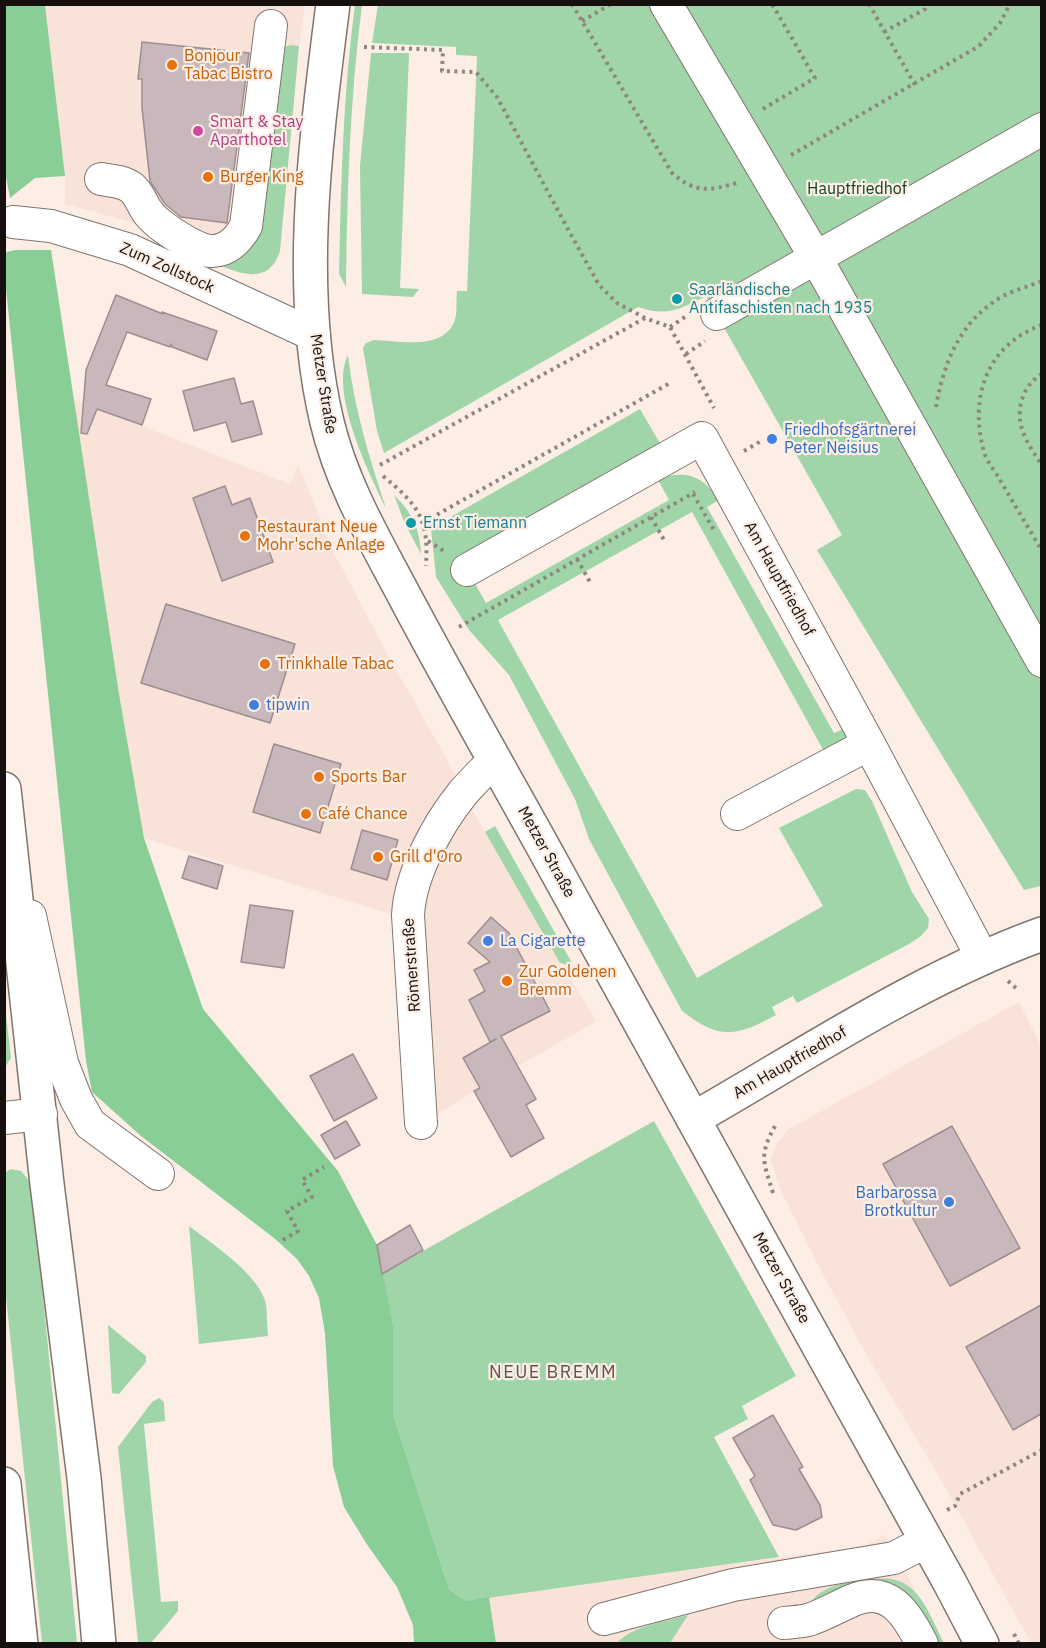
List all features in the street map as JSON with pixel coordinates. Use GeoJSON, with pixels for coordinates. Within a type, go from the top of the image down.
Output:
{"type":"FeatureCollection","features":[{"type":"Feature","properties":{"kind":"main road","name":"Metzer Straße"},"geometry":{"type":"LineString","coordinates":[[331,18],[318,125],[311,218],[314,335],[321,393],[346,482],[376,543],[494,760],[982,1644]]}},
{"type":"Feature","properties":{"kind":"main road"},"geometry":{"type":"LineString","coordinates":[[6,801],[47,1185],[87,1510],[99,1644]]}},
{"type":"Feature","properties":{"kind":"main road","name":"Am Hauptfriedhof"},"geometry":{"type":"LineString","coordinates":[[693,1119],[879,1011],[982,957],[1041,934]]}},
{"type":"Feature","properties":{"kind":"main road"},"geometry":{"type":"LineString","coordinates":[[4,1484],[7,1532],[21,1644]]}},
{"type":"Feature","properties":{"kind":"street"},"geometry":{"type":"LineString","coordinates":[[666,4],[737,124],[753,176],[816,258],[1041,661]]}},
{"type":"Feature","properties":{"kind":"street"},"geometry":{"type":"LineString","coordinates":[[101,179],[124,183],[133,189],[147,212],[179,238],[210,251],[230,245],[239,238],[246,226],[271,26]]}},
{"type":"Feature","properties":{"kind":"street"},"geometry":{"type":"LineString","coordinates":[[717,314],[1041,129]]}},
{"type":"Feature","properties":{"kind":"street","name":"Zum Zollstock"},"geometry":{"type":"LineString","coordinates":[[13,222],[51,226],[130,250],[314,335]]}},
{"type":"Feature","properties":{"kind":"street","name":"Am Hauptfriedhof"},"geometry":{"type":"LineString","coordinates":[[467,570],[702,438],[982,957]]}},
{"type":"Feature","properties":{"kind":"street"},"geometry":{"type":"LineString","coordinates":[[736,814],[869,744]]}},
{"type":"Feature","properties":{"kind":"street","name":"Römerstraße"},"geometry":{"type":"LineString","coordinates":[[421,1123],[408,915],[409,899],[422,863],[443,822],[462,795],[494,760]]}},
{"type":"Feature","properties":{"kind":"street"},"geometry":{"type":"LineString","coordinates":[[6,801],[62,1063],[76,1099],[90,1124],[158,1174]]}},
{"type":"Feature","properties":{"kind":"street"},"geometry":{"type":"LineString","coordinates":[[4,1118],[41,1114]]}},
{"type":"Feature","properties":{"kind":"street"},"geometry":{"type":"LineString","coordinates":[[604,1619],[733,1585],[894,1558],[927,1541]]}},
{"type":"Feature","properties":{"kind":"street"},"geometry":{"type":"LineString","coordinates":[[784,1623],[809,1620],[855,1599],[876,1597],[891,1600],[902,1609],[922,1644]]}},
{"type":"Feature","properties":{"kind":"path"},"geometry":{"type":"LineString","coordinates":[[572,4],[672,172],[686,185],[699,189],[717,189],[753,176],[915,85],[979,46],[1000,24],[1010,4]]}},
{"type":"Feature","properties":{"kind":"path"},"geometry":{"type":"LineString","coordinates":[[582,21],[611,4]]}},
{"type":"Feature","properties":{"kind":"path"},"geometry":{"type":"LineString","coordinates":[[737,124],[815,78],[772,4]]}},
{"type":"Feature","properties":{"kind":"path"},"geometry":{"type":"LineString","coordinates":[[868,4],[915,85]]}},
{"type":"Feature","properties":{"kind":"path"},"geometry":{"type":"LineString","coordinates":[[884,32],[925,9],[926,4]]}},
{"type":"Feature","properties":{"kind":"path"},"geometry":{"type":"LineString","coordinates":[[364,47],[443,50],[442,71],[476,72],[498,97],[599,285],[617,303],[645,318],[670,327],[717,414]]}},
{"type":"Feature","properties":{"kind":"path"},"geometry":{"type":"LineString","coordinates":[[936,409],[940,381],[962,332],[979,313],[1006,294],[1041,281]]}},
{"type":"Feature","properties":{"kind":"path"},"geometry":{"type":"LineString","coordinates":[[380,465],[645,318]]}},
{"type":"Feature","properties":{"kind":"path"},"geometry":{"type":"LineString","coordinates":[[1041,325],[1027,330],[1008,343],[992,361],[982,383],[979,422],[984,454],[1041,551]]}},
{"type":"Feature","properties":{"kind":"path"},"geometry":{"type":"LineString","coordinates":[[1041,374],[1025,390],[1020,406],[1020,419],[1023,432],[1041,465]]}},
{"type":"Feature","properties":{"kind":"path"},"geometry":{"type":"LineString","coordinates":[[424,522],[670,383]]}},
{"type":"Feature","properties":{"kind":"path"},"geometry":{"type":"LineString","coordinates":[[383,476],[415,505],[424,522],[427,541],[426,575]]}},
{"type":"Feature","properties":{"kind":"path"},"geometry":{"type":"LineString","coordinates":[[459,627],[693,494]]}},
{"type":"Feature","properties":{"kind":"path"},"geometry":{"type":"LineString","coordinates":[[651,517],[664,540]]}},
{"type":"Feature","properties":{"kind":"path"},"geometry":{"type":"LineString","coordinates":[[577,559],[590,582]]}},
{"type":"Feature","properties":{"kind":"path"},"geometry":{"type":"LineString","coordinates":[[283,1240],[298,1231],[287,1211],[312,1197],[302,1180],[324,1167]]}},
{"type":"Feature","properties":{"kind":"path"},"geometry":{"type":"LineString","coordinates":[[947,1510],[955,1506],[960,1494],[1041,1449]]}},
{"type":"Feature","properties":{"kind":"shaded area"},"geometry":{"type":"Polygon","coordinates":[[[45,5],[305,5],[299,46],[280,251],[276,263],[264,272],[254,275],[238,272],[211,262],[128,221],[65,204],[65,176],[45,5]]]}},
{"type":"Feature","properties":{"kind":"shaded area"},"geometry":{"type":"Polygon","coordinates":[[[73,399],[290,484],[298,464],[332,549],[385,650],[449,763],[472,810],[560,963],[597,1021],[432,1117],[394,915],[144,838],[73,399]]]}},
{"type":"Feature","properties":{"kind":"shaded area"},"geometry":{"type":"Polygon","coordinates":[[[1019,1002],[1042,1048],[1041,1643],[1031,1643],[940,1478],[866,1354],[781,1191],[771,1160],[776,1144],[789,1129],[1019,1002]]]}},
{"type":"Feature","properties":{"kind":"shaded area"},"geometry":{"type":"Polygon","coordinates":[[[885,1535],[944,1643],[496,1643],[489,1597],[864,1546],[885,1535]]]}},
{"type":"Feature","properties":{"kind":"green space"},"geometry":{"type":"Polygon","coordinates":[[[4,5],[45,5],[65,176],[35,178],[10,198],[4,166],[4,5]]]}},
{"type":"Feature","properties":{"kind":"green space"},"geometry":{"type":"Polygon","coordinates":[[[355,5],[362,5],[350,146],[346,287],[339,274],[341,206],[345,105],[355,5]]]}},
{"type":"Feature","properties":{"kind":"green space","name":"Hauptfriedhof"},"geometry":{"type":"Polygon","coordinates":[[[378,5],[1041,5],[1041,886],[1024,890],[817,550],[842,535],[706,296],[674,310],[657,311],[638,307],[384,453],[377,431],[363,348],[366,343],[374,340],[423,342],[444,335],[452,327],[456,315],[457,291],[467,291],[477,56],[456,55],[456,47],[372,43],[378,5]]]}},
{"type":"Feature","properties":{"kind":"green space"},"geometry":{"type":"Polygon","coordinates":[[[290,45],[299,46],[280,251],[275,263],[268,270],[251,274],[241,273],[211,262],[225,260],[282,48],[290,45]]]}},
{"type":"Feature","properties":{"kind":"green space"},"geometry":{"type":"Polygon","coordinates":[[[371,53],[409,53],[400,288],[419,289],[413,297],[362,294],[360,166],[371,53]]]}},
{"type":"Feature","properties":{"kind":"green space"},"geometry":{"type":"Polygon","coordinates":[[[15,250],[51,250],[119,694],[144,838],[203,1009],[338,1171],[377,1245],[393,1324],[393,1414],[449,1589],[466,1601],[489,1597],[496,1643],[414,1643],[413,1625],[397,1587],[344,1507],[333,1466],[325,1333],[319,1298],[309,1276],[297,1259],[274,1238],[141,1136],[92,1092],[86,1061],[5,279],[4,253],[15,250]]]}},
{"type":"Feature","properties":{"kind":"green space"},"geometry":{"type":"Polygon","coordinates":[[[348,355],[363,432],[386,508],[361,454],[347,410],[343,371],[348,355]]]}},
{"type":"Feature","properties":{"kind":"green space"},"geometry":{"type":"Polygon","coordinates":[[[640,409],[668,457],[468,571],[486,603],[669,500],[657,478],[677,475],[692,477],[706,485],[719,500],[707,507],[834,733],[848,727],[850,739],[826,755],[692,512],[498,620],[697,978],[823,906],[779,828],[856,789],[865,790],[872,801],[912,892],[929,919],[928,928],[909,944],[797,1003],[793,996],[772,1007],[776,1015],[750,1028],[738,1031],[717,1031],[682,1011],[589,839],[575,799],[509,675],[469,630],[436,577],[431,528],[640,409]]]}},
{"type":"Feature","properties":{"kind":"green space"},"geometry":{"type":"Polygon","coordinates":[[[394,495],[406,508],[414,522],[421,554],[405,524],[394,495]]]}},
{"type":"Feature","properties":{"kind":"green space"},"geometry":{"type":"Polygon","coordinates":[[[495,826],[572,963],[567,965],[560,963],[485,832],[495,826]]]}},
{"type":"Feature","properties":{"kind":"green space"},"geometry":{"type":"Polygon","coordinates":[[[4,997],[11,1058],[5,1067],[4,1067],[4,997]]]}},
{"type":"Feature","properties":{"kind":"green space"},"geometry":{"type":"Polygon","coordinates":[[[654,1121],[796,1376],[742,1406],[748,1419],[714,1437],[779,1557],[466,1601],[449,1589],[393,1414],[393,1324],[382,1274],[654,1121]]]}},
{"type":"Feature","properties":{"kind":"green space"},"geometry":{"type":"Polygon","coordinates":[[[11,1169],[21,1171],[32,1184],[77,1643],[42,1643],[5,1287],[4,1173],[11,1169]]]}},
{"type":"Feature","properties":{"kind":"green space"},"geometry":{"type":"Polygon","coordinates":[[[189,1226],[234,1260],[255,1282],[266,1304],[268,1336],[199,1344],[189,1226]]]}},
{"type":"Feature","properties":{"kind":"green space"},"geometry":{"type":"Polygon","coordinates":[[[108,1325],[146,1356],[146,1362],[119,1394],[112,1393],[108,1325]]]}},
{"type":"Feature","properties":{"kind":"green space"},"geometry":{"type":"Polygon","coordinates":[[[159,1398],[164,1402],[165,1421],[144,1424],[161,1602],[178,1601],[178,1611],[151,1643],[138,1643],[118,1447],[152,1402],[159,1398]]]}},
{"type":"Feature","properties":{"kind":"green space"},"geometry":{"type":"Polygon","coordinates":[[[872,1579],[891,1579],[901,1582],[918,1595],[944,1643],[931,1643],[916,1614],[810,1603],[830,1587],[872,1579]]]}},
{"type":"Feature","properties":{"kind":"green space"},"geometry":{"type":"Polygon","coordinates":[[[688,1615],[670,1643],[617,1643],[641,1628],[688,1615]]]}},
{"type":"Feature","properties":{"kind":"building"},"geometry":{"type":"Polygon","coordinates":[[[142,42],[249,53],[227,223],[181,217],[165,204],[150,181],[142,108],[142,79],[138,79],[142,42]]]}},
{"type":"Feature","properties":{"kind":"building"},"geometry":{"type":"Polygon","coordinates":[[[116,295],[163,314],[162,312],[217,331],[207,360],[172,347],[171,344],[170,347],[127,332],[106,385],[151,399],[142,425],[97,409],[87,434],[81,433],[86,370],[116,295]]]}},
{"type":"Feature","properties":{"kind":"building"},"geometry":{"type":"Polygon","coordinates":[[[234,378],[241,404],[253,401],[262,434],[232,442],[226,422],[194,431],[183,391],[234,378]]]}},
{"type":"Feature","properties":{"kind":"building"},"geometry":{"type":"Polygon","coordinates":[[[225,486],[232,505],[250,498],[273,562],[222,581],[193,498],[225,486]]]}},
{"type":"Feature","properties":{"kind":"building"},"geometry":{"type":"Polygon","coordinates":[[[166,604],[295,644],[270,723],[141,683],[166,604]]]}},
{"type":"Feature","properties":{"kind":"building"},"geometry":{"type":"Polygon","coordinates":[[[274,744],[341,764],[320,833],[253,812],[274,744]]]}},
{"type":"Feature","properties":{"kind":"building"},"geometry":{"type":"Polygon","coordinates":[[[362,830],[398,840],[387,880],[351,869],[362,830]]]}},
{"type":"Feature","properties":{"kind":"building"},"geometry":{"type":"Polygon","coordinates":[[[189,856],[223,866],[217,889],[182,878],[189,856]]]}},
{"type":"Feature","properties":{"kind":"building"},"geometry":{"type":"Polygon","coordinates":[[[250,905],[293,911],[284,968],[241,962],[250,905]]]}},
{"type":"Feature","properties":{"kind":"building"},"geometry":{"type":"Polygon","coordinates":[[[491,917],[509,933],[550,1011],[501,1036],[536,1099],[526,1105],[544,1138],[511,1157],[474,1091],[480,1088],[463,1058],[496,1039],[490,1042],[469,1000],[485,991],[474,970],[490,962],[468,943],[491,917]]]}},
{"type":"Feature","properties":{"kind":"building"},"geometry":{"type":"Polygon","coordinates":[[[353,1054],[377,1098],[334,1121],[310,1076],[353,1054]]]}},
{"type":"Feature","properties":{"kind":"building"},"geometry":{"type":"Polygon","coordinates":[[[346,1121],[360,1145],[335,1159],[321,1135],[346,1121]]]}},
{"type":"Feature","properties":{"kind":"building","name":"Barbarossa Brotkultur"},"geometry":{"type":"Polygon","coordinates":[[[952,1126],[1020,1248],[950,1286],[883,1164],[952,1126]]]}},
{"type":"Feature","properties":{"kind":"building"},"geometry":{"type":"Polygon","coordinates":[[[410,1225],[423,1250],[382,1274],[377,1245],[410,1225]]]}},
{"type":"Feature","properties":{"kind":"building"},"geometry":{"type":"Polygon","coordinates":[[[1041,1305],[1041,1414],[1013,1430],[966,1347],[1041,1305]]]}},
{"type":"Feature","properties":{"kind":"building"},"geometry":{"type":"Polygon","coordinates":[[[773,1415],[803,1467],[799,1469],[820,1505],[822,1517],[796,1530],[773,1525],[750,1480],[755,1476],[733,1438],[773,1415]]]}},
{"type":"Feature","properties":{"kind":"place","name":"Bonjour Tabac Bistro"},"geometry":{"type":"Point","coordinates":[172,65]}},
{"type":"Feature","properties":{"kind":"place","name":"Smart & Stay Aparthotel"},"geometry":{"type":"Point","coordinates":[198,131]}},
{"type":"Feature","properties":{"kind":"place","name":"Burger King"},"geometry":{"type":"Point","coordinates":[208,177]}},
{"type":"Feature","properties":{"kind":"place","name":"Saarländische Antifaschisten nach 1935"},"geometry":{"type":"Point","coordinates":[677,299]}},
{"type":"Feature","properties":{"kind":"place","name":"Friedhofsgärtnerei Peter Neisius"},"geometry":{"type":"Point","coordinates":[772,439]}},
{"type":"Feature","properties":{"kind":"place","name":"Ernst Tiemann"},"geometry":{"type":"Point","coordinates":[411,523]}},
{"type":"Feature","properties":{"kind":"place","name":"Restaurant Neue Mohr'sche Anlage"},"geometry":{"type":"Point","coordinates":[245,536]}},
{"type":"Feature","properties":{"kind":"place","name":"Trinkhalle Tabac"},"geometry":{"type":"Point","coordinates":[265,664]}},
{"type":"Feature","properties":{"kind":"place","name":"tipwin"},"geometry":{"type":"Point","coordinates":[254,705]}},
{"type":"Feature","properties":{"kind":"place","name":"Sports Bar"},"geometry":{"type":"Point","coordinates":[319,777]}},
{"type":"Feature","properties":{"kind":"place","name":"Café Chance"},"geometry":{"type":"Point","coordinates":[306,814]}},
{"type":"Feature","properties":{"kind":"place","name":"Grill d'Oro"},"geometry":{"type":"Point","coordinates":[378,857]}},
{"type":"Feature","properties":{"kind":"place","name":"La Cigarette"},"geometry":{"type":"Point","coordinates":[488,941]}},
{"type":"Feature","properties":{"kind":"place","name":"Zur Goldenen Bremm"},"geometry":{"type":"Point","coordinates":[507,981]}},
{"type":"Feature","properties":{"kind":"place","name":"Barbarossa Brotkultur"},"geometry":{"type":"Point","coordinates":[949,1202]}},
{"type":"Feature","properties":{"kind":"district","name":"NEUE BREMM"},"geometry":{"type":"Point","coordinates":[553,1373]}}]}
